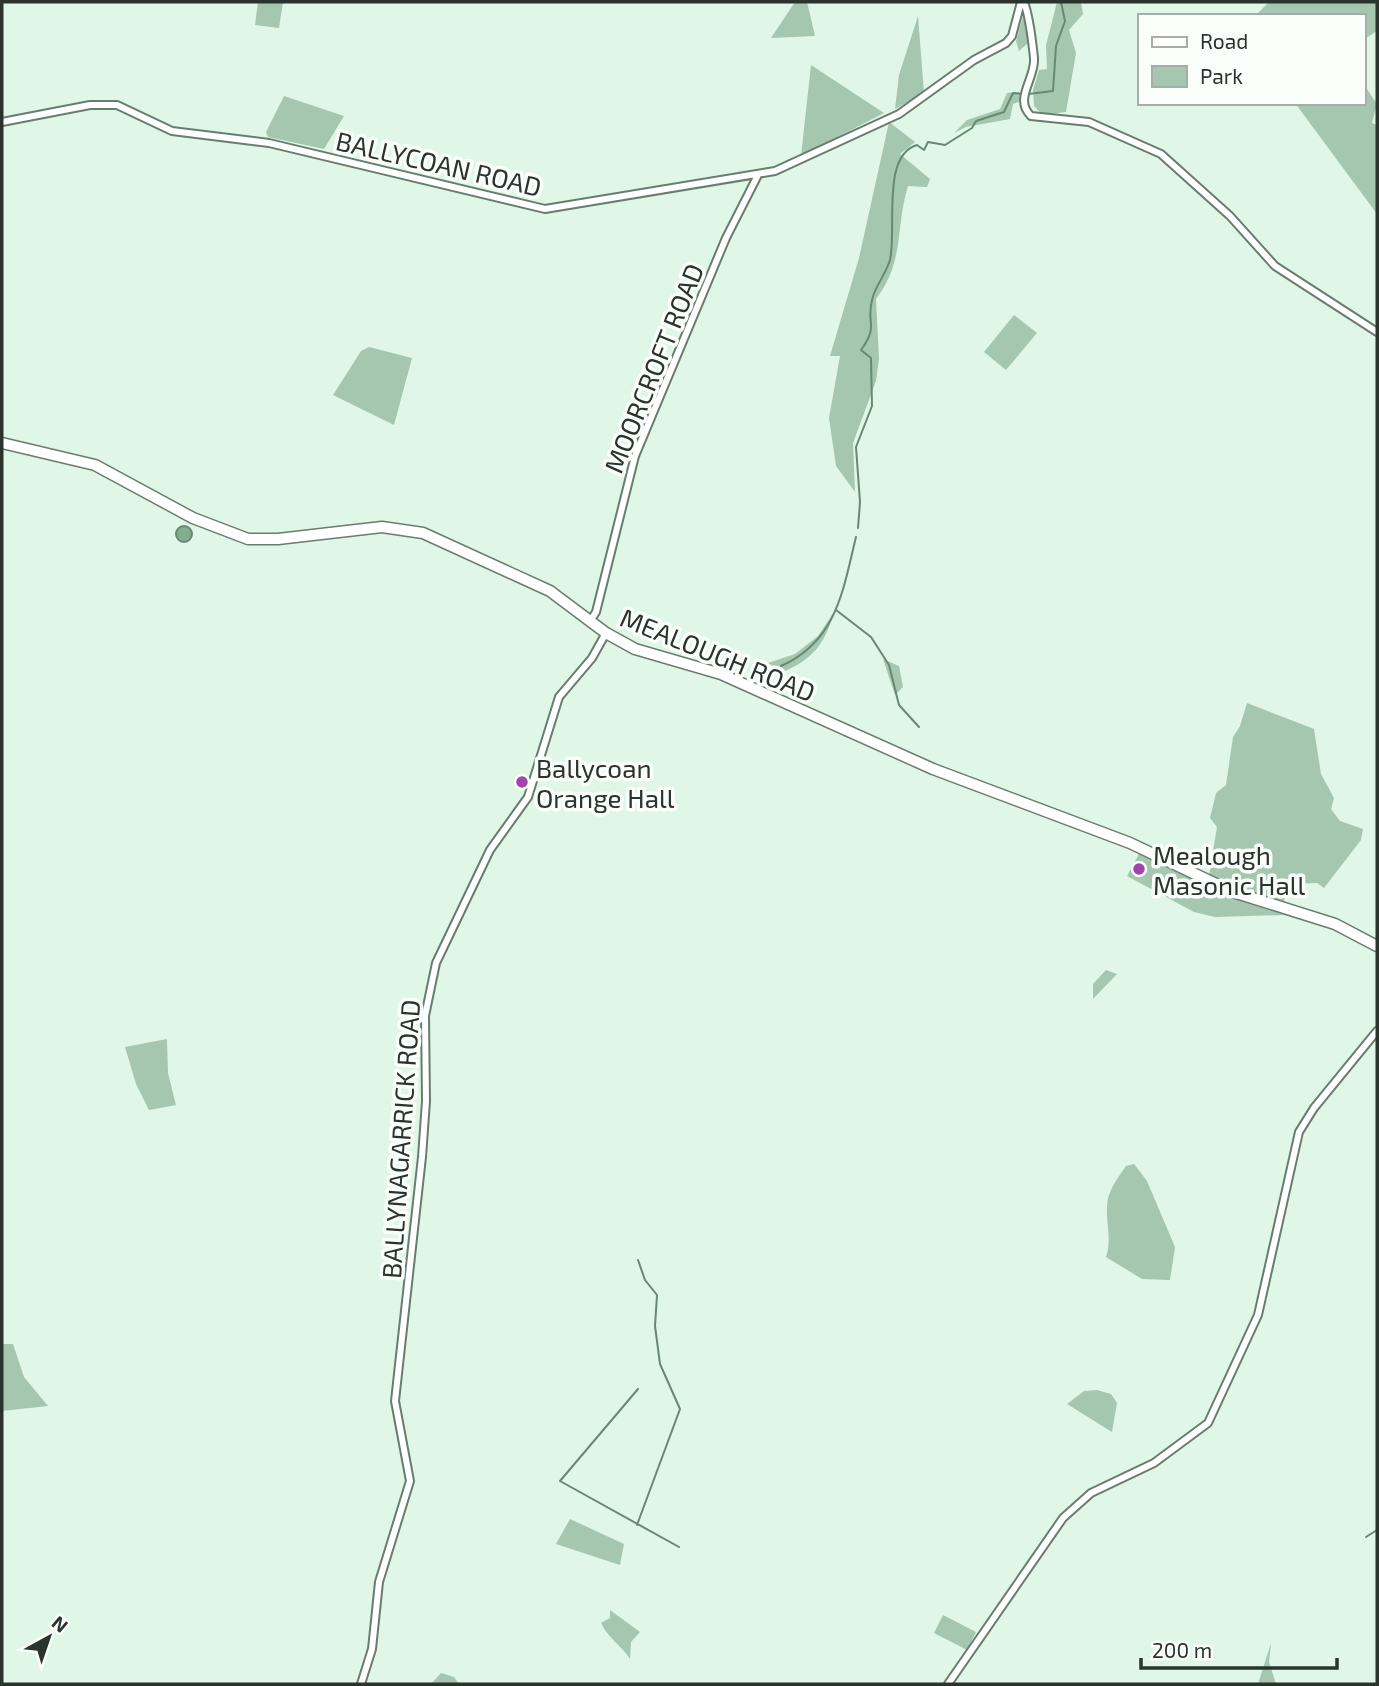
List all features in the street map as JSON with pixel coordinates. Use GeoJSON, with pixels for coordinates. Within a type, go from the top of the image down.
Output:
{"type":"FeatureCollection","features":[{"type":"Feature","properties":{"kind":"street"},"geometry":{"type":"LineString","coordinates":[[1022,2],[1034,58],[1033,71],[1024,95],[1031,117],[1089,122],[1161,154],[1230,216],[1275,266],[1377,331]]}},
{"type":"Feature","properties":{"kind":"street","name":"BALLYCOAN ROAD"},"geometry":{"type":"LineString","coordinates":[[2,122],[90,105],[117,106],[172,131],[269,143],[545,209],[758,175],[855,135],[920,102],[974,60],[1006,44],[1012,36],[1022,2]]}},
{"type":"Feature","properties":{"kind":"street","name":"MOORCROFT ROAD"},"geometry":{"type":"LineString","coordinates":[[590,621],[597,612],[635,456],[726,238],[758,175]]}},
{"type":"Feature","properties":{"kind":"street","name":"MEALOUGH ROAD"},"geometry":{"type":"LineString","coordinates":[[2,443],[95,465],[201,521],[248,539],[278,539],[382,527],[423,533],[550,591],[606,633],[635,649],[721,674],[933,769],[1130,843],[1233,892],[1335,924],[1377,946]]}},
{"type":"Feature","properties":{"kind":"street","name":"BALLYNAGARRICK ROAD"},"geometry":{"type":"LineString","coordinates":[[361,1684],[372,1649],[379,1583],[410,1481],[395,1401],[422,1157],[426,1101],[425,1016],[436,963],[490,850],[528,797],[559,697],[593,658],[606,633]]}},
{"type":"Feature","properties":{"kind":"street"},"geometry":{"type":"LineString","coordinates":[[948,1684],[1074,1506],[1091,1493],[1163,1458],[1208,1423],[1258,1315],[1299,1132],[1314,1108],[1377,1031]]}},
{"type":"Feature","properties":{"kind":"green space"},"geometry":{"type":"Polygon","coordinates":[[[258,2],[283,2],[279,28],[255,25],[258,2]]]}},
{"type":"Feature","properties":{"kind":"green space"},"geometry":{"type":"Polygon","coordinates":[[[795,2],[807,2],[815,36],[771,38],[795,2]]]}},
{"type":"Feature","properties":{"kind":"green space"},"geometry":{"type":"Polygon","coordinates":[[[1057,2],[1081,2],[1083,14],[1069,30],[1076,53],[1066,112],[1043,115],[1034,106],[1033,90],[1039,70],[1047,69],[1046,45],[1057,2]]]}},
{"type":"Feature","properties":{"kind":"green space"},"geometry":{"type":"Polygon","coordinates":[[[1269,2],[1377,2],[1377,31],[1365,39],[1365,14],[1257,14],[1269,2]]]}},
{"type":"Feature","properties":{"kind":"green space"},"geometry":{"type":"Polygon","coordinates":[[[1024,13],[1028,43],[1019,51],[1016,41],[1024,13]]]}},
{"type":"Feature","properties":{"kind":"green space"},"geometry":{"type":"Polygon","coordinates":[[[918,16],[924,93],[895,109],[899,75],[918,16]]]}},
{"type":"Feature","properties":{"kind":"green space"},"geometry":{"type":"Polygon","coordinates":[[[811,65],[884,113],[801,156],[811,65]]]}},
{"type":"Feature","properties":{"kind":"green space"},"geometry":{"type":"Polygon","coordinates":[[[1365,86],[1377,104],[1372,123],[1377,125],[1377,214],[1296,105],[1365,105],[1365,86]]]}},
{"type":"Feature","properties":{"kind":"green space"},"geometry":{"type":"Polygon","coordinates":[[[1019,92],[1021,101],[1013,104],[1010,119],[966,127],[954,133],[967,120],[1000,109],[1007,93],[1019,92]]]}},
{"type":"Feature","properties":{"kind":"green space"},"geometry":{"type":"Polygon","coordinates":[[[284,96],[344,116],[324,149],[268,137],[266,132],[284,96]]]}},
{"type":"Feature","properties":{"kind":"green space"},"geometry":{"type":"Polygon","coordinates":[[[889,122],[915,142],[900,154],[930,179],[927,187],[908,186],[895,258],[885,285],[876,299],[879,359],[876,381],[853,443],[855,492],[836,466],[829,418],[840,356],[830,356],[859,258],[889,122]]]}},
{"type":"Feature","properties":{"kind":"green space"},"geometry":{"type":"Polygon","coordinates":[[[1014,315],[1037,333],[1006,370],[984,352],[1014,315]]]}},
{"type":"Feature","properties":{"kind":"green space"},"geometry":{"type":"Polygon","coordinates":[[[369,347],[412,358],[394,425],[333,395],[361,351],[369,347]]]}},
{"type":"Feature","properties":{"kind":"green space"},"geometry":{"type":"Polygon","coordinates":[[[834,612],[822,642],[810,656],[783,672],[768,663],[795,654],[818,636],[834,612]]]}},
{"type":"Feature","properties":{"kind":"green space"},"geometry":{"type":"Polygon","coordinates":[[[883,659],[899,666],[903,687],[895,695],[883,659]]]}},
{"type":"Feature","properties":{"kind":"green space"},"geometry":{"type":"Polygon","coordinates":[[[1247,703],[1314,729],[1321,774],[1334,798],[1331,809],[1340,821],[1363,829],[1361,840],[1324,888],[1317,883],[1286,884],[1284,904],[1256,897],[1209,876],[1217,827],[1210,818],[1216,793],[1226,785],[1233,737],[1240,726],[1247,703]]]}},
{"type":"Feature","properties":{"kind":"green space"},"geometry":{"type":"Polygon","coordinates":[[[1140,852],[1247,903],[1284,915],[1215,917],[1194,912],[1127,876],[1140,852]]]}},
{"type":"Feature","properties":{"kind":"green space"},"geometry":{"type":"Polygon","coordinates":[[[1106,970],[1117,974],[1093,999],[1093,984],[1106,970]]]}},
{"type":"Feature","properties":{"kind":"green space"},"geometry":{"type":"Polygon","coordinates":[[[167,1039],[168,1073],[176,1105],[149,1110],[136,1084],[125,1047],[167,1039]]]}},
{"type":"Feature","properties":{"kind":"green space"},"geometry":{"type":"Polygon","coordinates":[[[1134,1164],[1147,1181],[1175,1247],[1170,1280],[1142,1279],[1106,1257],[1109,1244],[1107,1201],[1126,1166],[1134,1164]]]}},
{"type":"Feature","properties":{"kind":"green space"},"geometry":{"type":"Polygon","coordinates":[[[2,1344],[13,1344],[24,1377],[48,1406],[2,1411],[2,1344]]]}},
{"type":"Feature","properties":{"kind":"green space"},"geometry":{"type":"Polygon","coordinates":[[[1097,1390],[1111,1394],[1117,1403],[1112,1432],[1067,1404],[1084,1391],[1097,1390]]]}},
{"type":"Feature","properties":{"kind":"green space"},"geometry":{"type":"Polygon","coordinates":[[[570,1519],[624,1544],[620,1565],[556,1544],[570,1519]]]}},
{"type":"Feature","properties":{"kind":"green space"},"geometry":{"type":"Polygon","coordinates":[[[610,1610],[640,1632],[631,1642],[630,1659],[601,1623],[610,1618],[610,1610]]]}},
{"type":"Feature","properties":{"kind":"green space"},"geometry":{"type":"Polygon","coordinates":[[[943,1615],[976,1632],[967,1650],[934,1633],[943,1615]]]}},
{"type":"Feature","properties":{"kind":"green space"},"geometry":{"type":"Polygon","coordinates":[[[1271,1643],[1269,1662],[1276,1684],[1258,1684],[1271,1643]]]}},
{"type":"Feature","properties":{"kind":"green space"},"geometry":{"type":"Polygon","coordinates":[[[441,1673],[454,1677],[459,1684],[431,1684],[441,1673]]]}},
{"type":"Feature","properties":{"kind":"shaded area"},"geometry":{"type":"Polygon","coordinates":[[[181,526],[187,526],[192,534],[190,540],[181,542],[176,537],[176,531],[181,526]]]}},
{"type":"Feature","properties":{"kind":"waterway"},"geometry":{"type":"LineString","coordinates":[[1028,94],[1053,91],[1056,46],[1065,21],[1061,2]]}},
{"type":"Feature","properties":{"kind":"waterway"},"geometry":{"type":"LineString","coordinates":[[858,528],[860,502],[856,447],[872,406],[871,358],[861,350],[871,330],[873,295],[890,260],[894,178],[899,163],[906,152],[917,145],[924,150],[928,142],[945,145],[972,128],[976,121],[1004,112],[1013,93],[1022,94]]}},
{"type":"Feature","properties":{"kind":"waterway"},"geometry":{"type":"LineString","coordinates":[[781,666],[815,643],[826,628],[841,595],[856,537]]}},
{"type":"Feature","properties":{"kind":"waterway"},"geometry":{"type":"LineString","coordinates":[[836,610],[871,637],[889,665],[899,705],[919,727]]}},
{"type":"Feature","properties":{"kind":"waterway"},"geometry":{"type":"LineString","coordinates":[[637,1525],[680,1409],[660,1364],[655,1326],[657,1295],[645,1280],[638,1260]]}},
{"type":"Feature","properties":{"kind":"waterway"},"geometry":{"type":"LineString","coordinates":[[638,1389],[560,1481],[679,1547]]}},
{"type":"Feature","properties":{"kind":"waterway"},"geometry":{"type":"LineString","coordinates":[[1366,1537],[1377,1530]]}},
{"type":"Feature","properties":{"kind":"place","name":"Ballycoan Orange Hall"},"geometry":{"type":"Point","coordinates":[522,782]}},
{"type":"Feature","properties":{"kind":"place","name":"Mealough Masonic Hall"},"geometry":{"type":"Point","coordinates":[1139,869]}}]}
